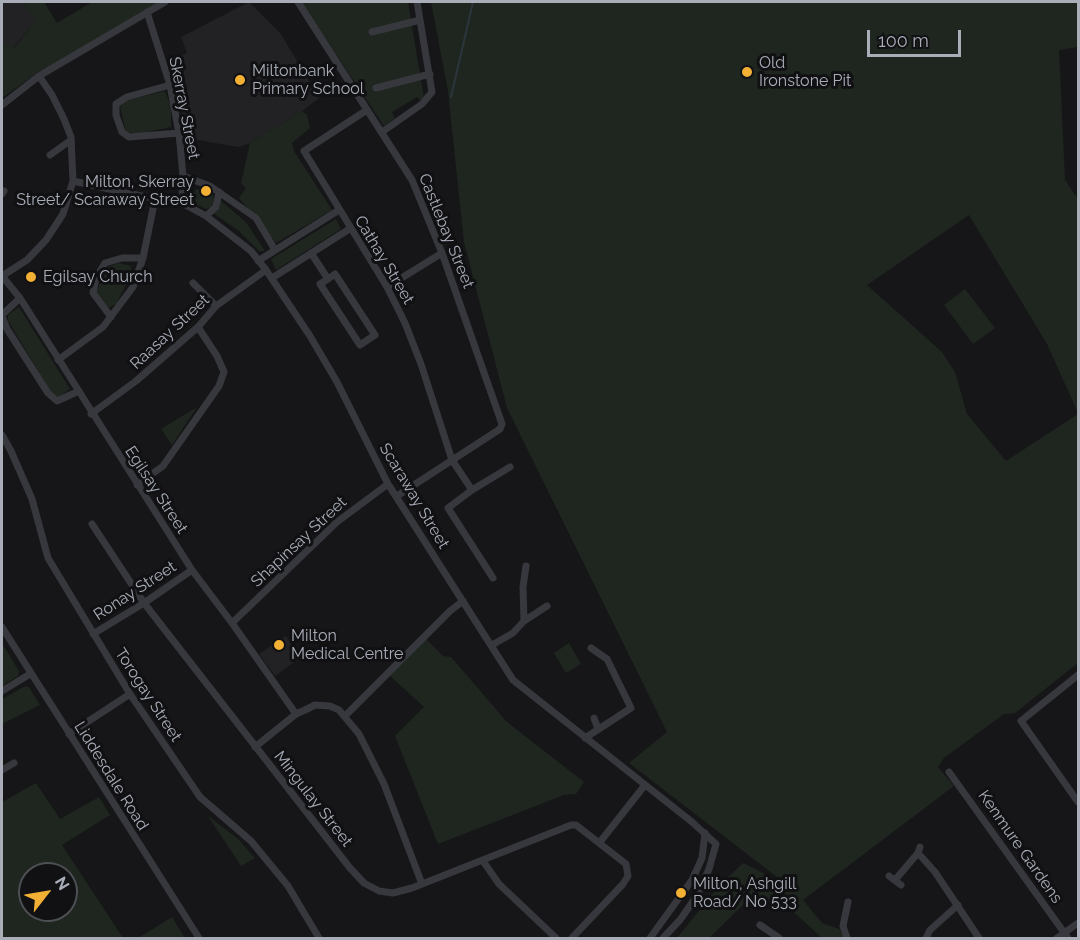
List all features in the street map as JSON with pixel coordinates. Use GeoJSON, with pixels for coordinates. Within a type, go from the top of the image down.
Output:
{"type":"FeatureCollection","features":[{"type":"Feature","properties":{"kind":"street"},"geometry":{"type":"LineString","coordinates":[[2,105],[39,76],[165,2]]}},
{"type":"Feature","properties":{"kind":"street","name":"Castlebay Street"},"geometry":{"type":"LineString","coordinates":[[298,2],[412,180],[442,253],[502,424],[500,429],[452,460]]}},
{"type":"Feature","properties":{"kind":"street"},"geometry":{"type":"LineString","coordinates":[[382,132],[422,104],[432,92],[417,2]]}},
{"type":"Feature","properties":{"kind":"street","name":"Skerray Street"},"geometry":{"type":"LineString","coordinates":[[147,12],[170,85],[179,133],[183,176],[182,203]]}},
{"type":"Feature","properties":{"kind":"street"},"geometry":{"type":"LineString","coordinates":[[372,32],[420,20]]}},
{"type":"Feature","properties":{"kind":"street"},"geometry":{"type":"LineString","coordinates":[[376,88],[430,74]]}},
{"type":"Feature","properties":{"kind":"street"},"geometry":{"type":"LineString","coordinates":[[2,276],[27,260],[50,234],[63,214],[73,181],[71,140],[52,94],[39,76]]}},
{"type":"Feature","properties":{"kind":"street"},"geometry":{"type":"LineString","coordinates":[[170,85],[127,97],[116,104],[116,115],[122,132],[129,138],[179,133]]}},
{"type":"Feature","properties":{"kind":"street","name":"Cathay Street"},"geometry":{"type":"LineString","coordinates":[[367,110],[304,151],[387,287],[405,323],[422,364],[452,460],[472,490]]}},
{"type":"Feature","properties":{"kind":"street"},"geometry":{"type":"LineString","coordinates":[[50,155],[71,140]]}},
{"type":"Feature","properties":{"kind":"street","name":"Skerray Street"},"geometry":{"type":"LineString","coordinates":[[183,176],[204,183],[256,218],[274,250]]}},
{"type":"Feature","properties":{"kind":"street","name":"Scaraway Street"},"geometry":{"type":"LineString","coordinates":[[73,181],[182,203],[206,216],[251,251],[272,278],[337,382],[388,484],[517,684],[705,833]]}},
{"type":"Feature","properties":{"kind":"street"},"geometry":{"type":"LineString","coordinates":[[206,216],[216,207],[219,192]]}},
{"type":"Feature","properties":{"kind":"street"},"geometry":{"type":"LineString","coordinates":[[58,360],[103,327],[133,287],[143,258],[155,199]]}},
{"type":"Feature","properties":{"kind":"street"},"geometry":{"type":"LineString","coordinates":[[258,261],[339,210]]}},
{"type":"Feature","properties":{"kind":"street"},"geometry":{"type":"LineString","coordinates":[[272,278],[351,228]]}},
{"type":"Feature","properties":{"kind":"street"},"geometry":{"type":"LineString","coordinates":[[311,253],[328,279]]}},
{"type":"Feature","properties":{"kind":"street"},"geometry":{"type":"LineString","coordinates":[[387,287],[442,253]]}},
{"type":"Feature","properties":{"kind":"street"},"geometry":{"type":"LineString","coordinates":[[111,317],[93,293],[96,278],[105,263],[122,258],[143,258]]}},
{"type":"Feature","properties":{"kind":"street","name":"Raasay Street"},"geometry":{"type":"LineString","coordinates":[[91,414],[136,381],[198,327],[216,306],[266,270]]}},
{"type":"Feature","properties":{"kind":"street"},"geometry":{"type":"LineString","coordinates":[[335,274],[375,335],[360,345],[320,284],[328,279],[335,274]]}},
{"type":"Feature","properties":{"kind":"street","name":"Egilsay Street"},"geometry":{"type":"LineString","coordinates":[[2,276],[20,298],[91,414],[192,570],[296,714]]}},
{"type":"Feature","properties":{"kind":"street"},"geometry":{"type":"LineString","coordinates":[[193,283],[216,306]]}},
{"type":"Feature","properties":{"kind":"street"},"geometry":{"type":"LineString","coordinates":[[20,298],[2,316],[7,329],[48,393],[57,401],[79,391]]}},
{"type":"Feature","properties":{"kind":"street"},"geometry":{"type":"LineString","coordinates":[[137,485],[163,466],[219,386],[224,372],[217,356],[198,327]]}},
{"type":"Feature","properties":{"kind":"street","name":"Torogay Street"},"geometry":{"type":"LineString","coordinates":[[2,435],[32,499],[48,558],[130,694],[200,797],[251,841],[288,886],[319,939]]}},
{"type":"Feature","properties":{"kind":"street"},"geometry":{"type":"LineString","coordinates":[[397,496],[452,460]]}},
{"type":"Feature","properties":{"kind":"street"},"geometry":{"type":"LineString","coordinates":[[493,578],[448,508],[510,467]]}},
{"type":"Feature","properties":{"kind":"street","name":"Shapinsay Street"},"geometry":{"type":"LineString","coordinates":[[232,623],[337,522],[388,484]]}},
{"type":"Feature","properties":{"kind":"street","name":"Mingulay Street"},"geometry":{"type":"LineString","coordinates":[[92,524],[144,603],[350,868],[364,882],[379,891],[393,893],[483,861],[571,825],[581,827],[600,842]]}},
{"type":"Feature","properties":{"kind":"street"},"geometry":{"type":"LineString","coordinates":[[524,621],[523,587],[526,566]]}},
{"type":"Feature","properties":{"kind":"street","name":"Ronay Street"},"geometry":{"type":"LineString","coordinates":[[93,634],[192,570]]}},
{"type":"Feature","properties":{"kind":"street"},"geometry":{"type":"LineString","coordinates":[[345,716],[450,611],[463,601]]}},
{"type":"Feature","properties":{"kind":"street"},"geometry":{"type":"LineString","coordinates":[[492,645],[513,633],[524,621],[547,606]]}},
{"type":"Feature","properties":{"kind":"street","name":"Liddesdale Road"},"geometry":{"type":"LineString","coordinates":[[2,627],[199,939]]}},
{"type":"Feature","properties":{"kind":"street"},"geometry":{"type":"LineString","coordinates":[[585,738],[631,708],[607,659],[591,648]]}},
{"type":"Feature","properties":{"kind":"street"},"geometry":{"type":"LineString","coordinates":[[2,691],[30,674]]}},
{"type":"Feature","properties":{"kind":"street"},"geometry":{"type":"LineString","coordinates":[[1078,675],[1021,721],[1078,802]]}},
{"type":"Feature","properties":{"kind":"street"},"geometry":{"type":"LineString","coordinates":[[69,734],[130,694]]}},
{"type":"Feature","properties":{"kind":"street"},"geometry":{"type":"LineString","coordinates":[[255,747],[296,714],[315,705],[330,706],[345,716],[359,734],[384,784],[422,884]]}},
{"type":"Feature","properties":{"kind":"street"},"geometry":{"type":"LineString","coordinates":[[594,718],[598,729]]}},
{"type":"Feature","properties":{"kind":"street"},"geometry":{"type":"LineString","coordinates":[[2,770],[14,763]]}},
{"type":"Feature","properties":{"kind":"street","name":"Kenmure Gardens"},"geometry":{"type":"LineString","coordinates":[[949,772],[1066,936]]}},
{"type":"Feature","properties":{"kind":"street"},"geometry":{"type":"LineString","coordinates":[[572,939],[624,884],[628,876],[626,864],[600,842],[645,785]]}},
{"type":"Feature","properties":{"kind":"street"},"geometry":{"type":"LineString","coordinates":[[650,939],[692,880],[702,858],[705,833]]}},
{"type":"Feature","properties":{"kind":"street"},"geometry":{"type":"LineString","coordinates":[[663,939],[698,894],[709,869],[716,844],[705,833]]}},
{"type":"Feature","properties":{"kind":"street"},"geometry":{"type":"LineString","coordinates":[[895,880],[919,850],[979,939]]}},
{"type":"Feature","properties":{"kind":"street"},"geometry":{"type":"LineString","coordinates":[[483,861],[499,884],[556,939]]}},
{"type":"Feature","properties":{"kind":"street"},"geometry":{"type":"LineString","coordinates":[[847,939],[843,926],[848,902]]}},
{"type":"Feature","properties":{"kind":"street"},"geometry":{"type":"LineString","coordinates":[[926,939],[930,930],[957,905]]}},
{"type":"Feature","properties":{"kind":"street"},"geometry":{"type":"LineString","coordinates":[[1057,939],[1066,936],[1078,923]]}},
{"type":"Feature","properties":{"kind":"street"},"geometry":{"type":"LineString","coordinates":[[760,925],[779,939]]}},
{"type":"Feature","properties":{"kind":"shaded area"},"geometry":{"type":"Polygon","coordinates":[[[2,2],[23,2],[35,22],[13,48],[2,42],[2,2]]]}},
{"type":"Feature","properties":{"kind":"shaded area"},"geometry":{"type":"Polygon","coordinates":[[[23,2],[44,2],[57,23],[92,2],[168,2],[47,75],[41,70],[2,98],[2,42],[14,48],[35,22],[23,2]]]}},
{"type":"Feature","properties":{"kind":"shaded area","name":"Miltonbank Primary School"},"geometry":{"type":"Polygon","coordinates":[[[249,2],[281,34],[319,98],[250,143],[238,147],[186,138],[179,99],[167,62],[187,53],[181,37],[249,2]]]}},
{"type":"Feature","properties":{"kind":"shaded area"},"geometry":{"type":"Polygon","coordinates":[[[301,2],[408,2],[424,98],[420,100],[417,97],[392,112],[395,118],[384,126],[301,2]]]}},
{"type":"Feature","properties":{"kind":"shaded area"},"geometry":{"type":"Polygon","coordinates":[[[431,2],[1078,2],[1078,47],[1059,50],[1065,180],[1078,199],[1078,413],[1047,344],[969,215],[867,285],[942,352],[955,372],[967,414],[1006,461],[1078,414],[1078,663],[1015,713],[1004,714],[944,758],[938,767],[954,786],[803,900],[822,923],[839,929],[845,938],[822,938],[784,903],[747,901],[709,938],[677,938],[719,886],[743,863],[786,884],[629,763],[667,732],[507,408],[464,242],[448,91],[431,2]]]}},
{"type":"Feature","properties":{"kind":"shaded area"},"geometry":{"type":"Polygon","coordinates":[[[165,91],[171,107],[171,127],[138,134],[126,132],[120,106],[129,100],[165,91]]]}},
{"type":"Feature","properties":{"kind":"shaded area"},"geometry":{"type":"Polygon","coordinates":[[[302,111],[307,115],[310,128],[292,143],[294,151],[332,210],[276,243],[239,198],[246,188],[241,183],[250,143],[302,111]]]}},
{"type":"Feature","properties":{"kind":"shaded area"},"geometry":{"type":"Polygon","coordinates":[[[200,189],[213,195],[212,208],[206,209],[196,204],[192,196],[195,190],[200,189]]]}},
{"type":"Feature","properties":{"kind":"shaded area"},"geometry":{"type":"Polygon","coordinates":[[[220,200],[246,222],[265,251],[259,251],[239,231],[213,213],[220,208],[220,200]]]}},
{"type":"Feature","properties":{"kind":"shaded area"},"geometry":{"type":"Polygon","coordinates":[[[336,219],[341,229],[276,270],[271,259],[336,219]]]}},
{"type":"Feature","properties":{"kind":"shaded area"},"geometry":{"type":"Polygon","coordinates":[[[118,263],[131,266],[131,275],[116,304],[108,308],[96,292],[108,267],[118,263]]]}},
{"type":"Feature","properties":{"kind":"shaded area"},"geometry":{"type":"Polygon","coordinates":[[[965,289],[995,328],[973,344],[944,305],[965,289]]]}},
{"type":"Feature","properties":{"kind":"shaded area"},"geometry":{"type":"Polygon","coordinates":[[[19,307],[70,389],[59,397],[53,395],[8,321],[8,315],[19,307]]]}},
{"type":"Feature","properties":{"kind":"shaded area"},"geometry":{"type":"Polygon","coordinates":[[[197,407],[172,445],[161,429],[197,407]]]}},
{"type":"Feature","properties":{"kind":"shaded area"},"geometry":{"type":"Polygon","coordinates":[[[286,636],[301,657],[275,676],[259,654],[286,636]]]}},
{"type":"Feature","properties":{"kind":"shaded area"},"geometry":{"type":"Polygon","coordinates":[[[425,638],[443,656],[451,657],[507,722],[584,782],[576,794],[564,795],[438,844],[395,736],[424,707],[389,675],[425,638]]]}},
{"type":"Feature","properties":{"kind":"shaded area"},"geometry":{"type":"Polygon","coordinates":[[[2,643],[19,671],[18,676],[2,686],[2,643]]]}},
{"type":"Feature","properties":{"kind":"shaded area"},"geometry":{"type":"Polygon","coordinates":[[[569,643],[581,664],[566,673],[554,653],[569,643]]]}},
{"type":"Feature","properties":{"kind":"shaded area"},"geometry":{"type":"Polygon","coordinates":[[[25,686],[29,687],[40,705],[2,724],[2,699],[25,686]]]}},
{"type":"Feature","properties":{"kind":"shaded area"},"geometry":{"type":"Polygon","coordinates":[[[36,783],[60,819],[99,797],[110,815],[62,845],[73,862],[18,862],[18,922],[78,922],[78,869],[123,938],[2,938],[2,802],[36,783]]]}},
{"type":"Feature","properties":{"kind":"shaded area"},"geometry":{"type":"Polygon","coordinates":[[[208,816],[238,839],[255,858],[241,866],[208,816]]]}},
{"type":"Feature","properties":{"kind":"shaded area"},"geometry":{"type":"Polygon","coordinates":[[[172,917],[185,938],[138,938],[172,917]]]}},
{"type":"Feature","properties":{"kind":"waterway"},"geometry":{"type":"LineString","coordinates":[[451,97],[473,2]]}},
{"type":"Feature","properties":{"kind":"place","name":"Old Ironstone Pit"},"geometry":{"type":"Point","coordinates":[747,72]}},
{"type":"Feature","properties":{"kind":"place","name":"Miltonbank Primary School"},"geometry":{"type":"Point","coordinates":[240,80]}},
{"type":"Feature","properties":{"kind":"place","name":"Milton, Skerray Street/ Scaraway Street"},"geometry":{"type":"Point","coordinates":[206,191]}},
{"type":"Feature","properties":{"kind":"place","name":"Egilsay Church"},"geometry":{"type":"Point","coordinates":[31,277]}},
{"type":"Feature","properties":{"kind":"place","name":"Milton Medical Centre"},"geometry":{"type":"Point","coordinates":[279,645]}},
{"type":"Feature","properties":{"kind":"place","name":"Milton, Ashgill Road/ No 533"},"geometry":{"type":"Point","coordinates":[681,893]}}]}
